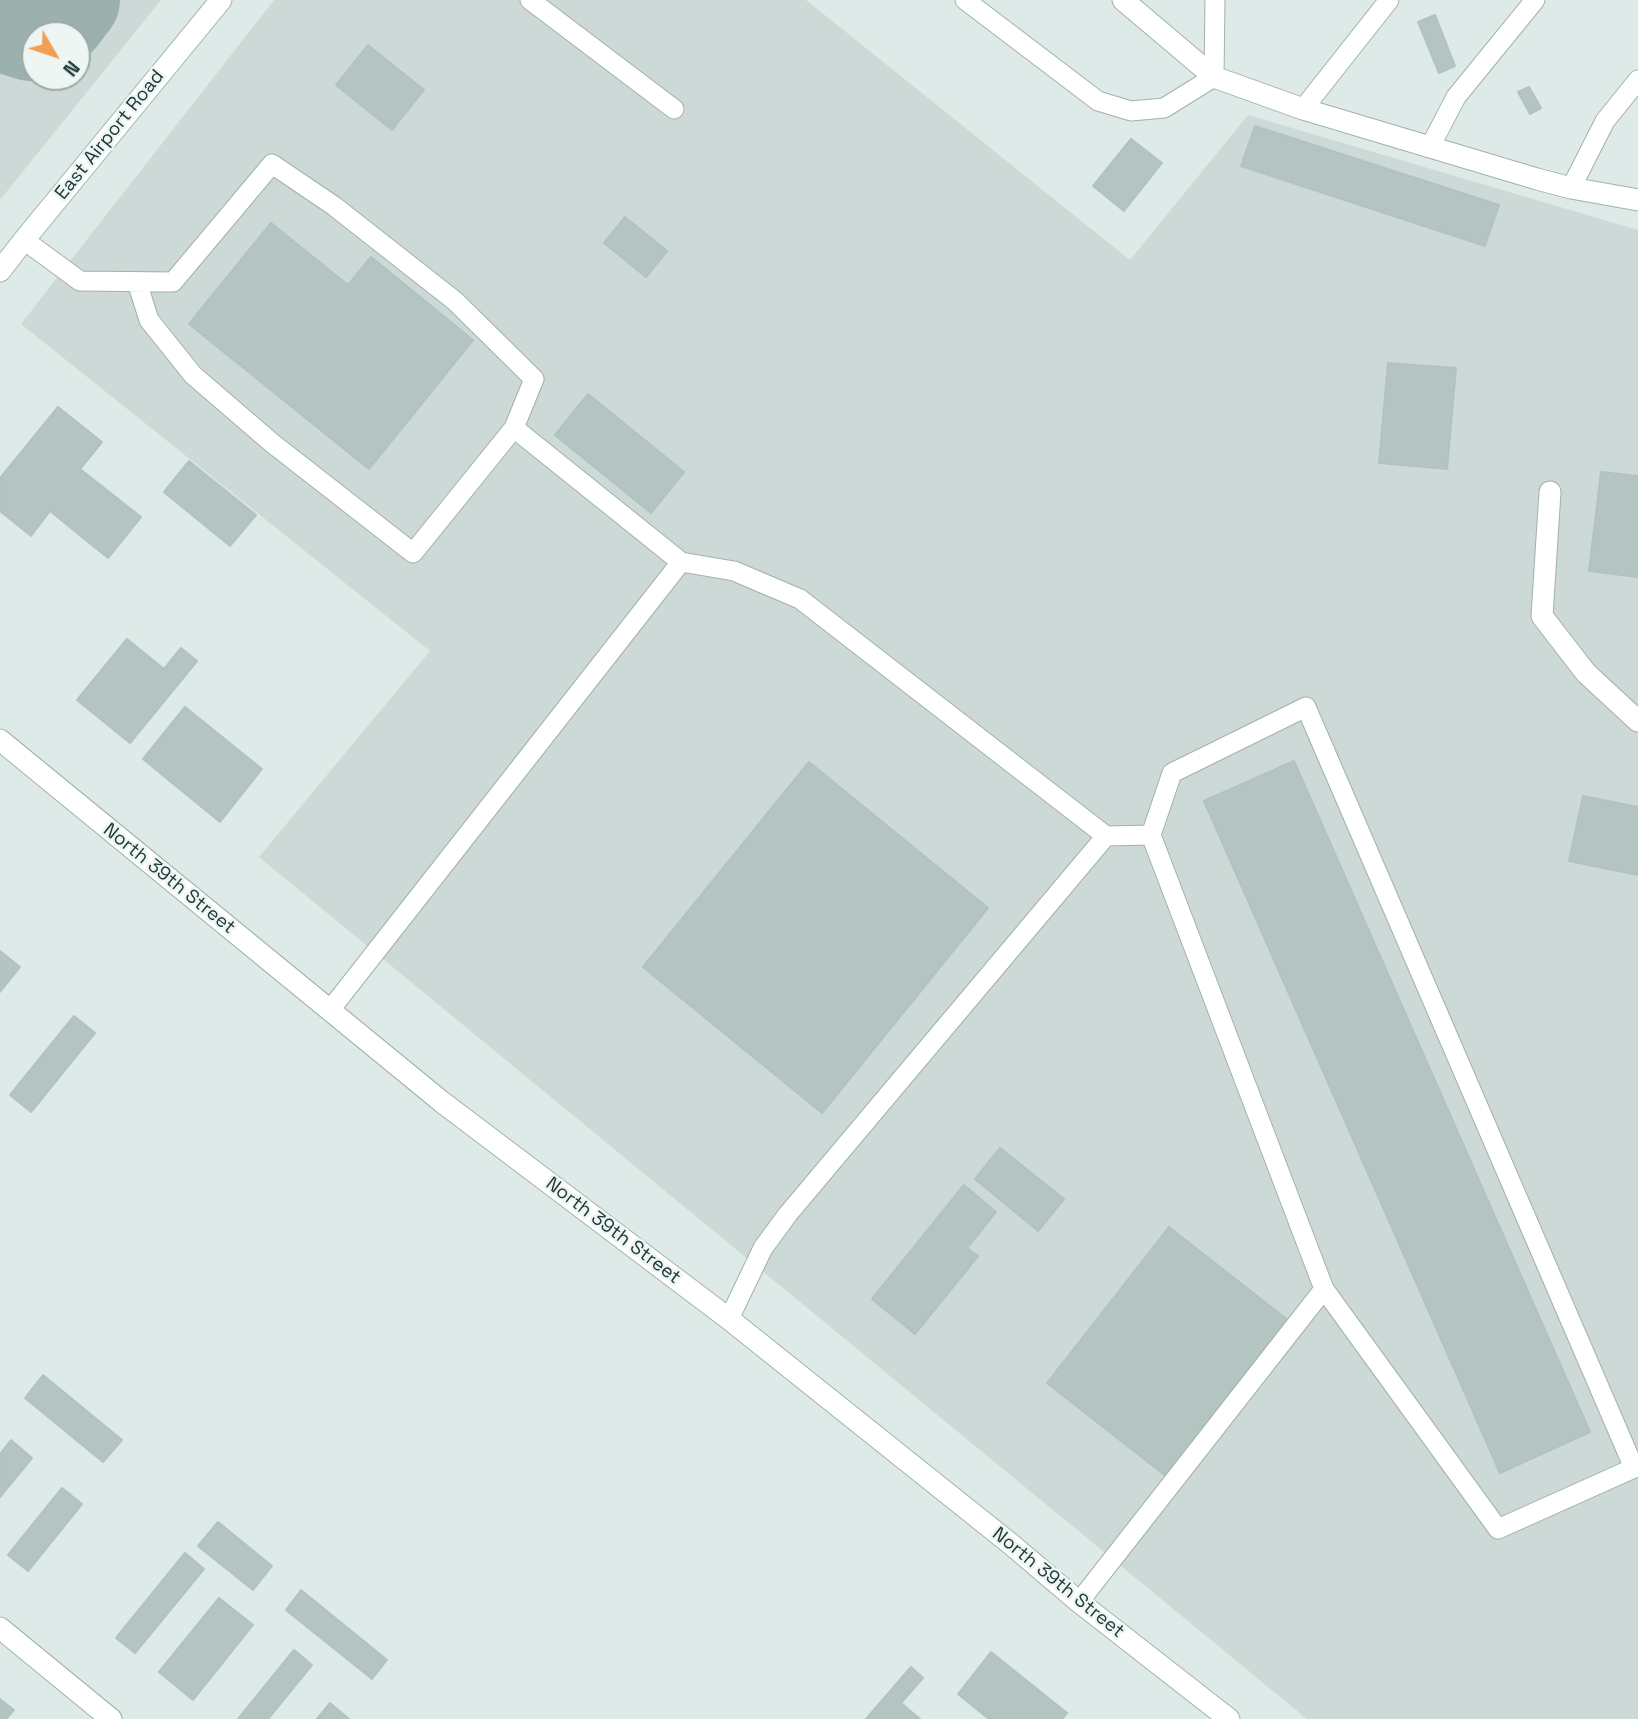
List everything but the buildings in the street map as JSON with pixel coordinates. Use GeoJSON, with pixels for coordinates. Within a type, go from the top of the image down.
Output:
{"type":"FeatureCollection","features":[{"type":"Feature","properties":{"kind":"street","name":"East Airport Road"},"geometry":{"type":"LineString","coordinates":[[0,271],[221,0]]}},
{"type":"Feature","properties":{"kind":"street"},"geometry":{"type":"LineString","coordinates":[[1123,0],[1214,76],[1303,109],[1430,147],[1571,188],[1638,200]]}},
{"type":"Feature","properties":{"kind":"street"},"geometry":{"type":"LineString","coordinates":[[1550,492],[1542,616],[1586,673],[1638,721]]}},
{"type":"Feature","properties":{"kind":"street","name":"North 39th Street"},"geometry":{"type":"LineString","coordinates":[[0,740],[442,1102],[729,1319],[1012,1545],[1079,1602],[1230,1719]]}},
{"type":"Feature","properties":{"kind":"street"},"geometry":{"type":"LineString","coordinates":[[0,1628],[111,1719]]}},
{"type":"Feature","properties":{"kind":"lane"},"geometry":{"type":"LineString","coordinates":[[530,0],[674,108]]}},
{"type":"Feature","properties":{"kind":"lane"},"geometry":{"type":"LineString","coordinates":[[965,0],[1098,101],[1130,111],[1164,108],[1214,76],[1215,0]]}},
{"type":"Feature","properties":{"kind":"lane"},"geometry":{"type":"LineString","coordinates":[[1303,109],[1389,0]]}},
{"type":"Feature","properties":{"kind":"lane"},"geometry":{"type":"LineString","coordinates":[[1430,147],[1456,97],[1535,0]]}},
{"type":"Feature","properties":{"kind":"lane"},"geometry":{"type":"LineString","coordinates":[[1571,188],[1605,121],[1638,80]]}},
{"type":"Feature","properties":{"kind":"lane"},"geometry":{"type":"LineString","coordinates":[[24,240],[80,281],[173,282],[272,164],[334,206],[455,301],[534,379],[514,428],[413,553],[272,443],[192,374],[149,320],[137,282]]}},
{"type":"Feature","properties":{"kind":"lane"},"geometry":{"type":"LineString","coordinates":[[514,428],[681,562],[734,571],[800,598],[1106,836],[1151,835]]}},
{"type":"Feature","properties":{"kind":"lane"},"geometry":{"type":"LineString","coordinates":[[330,1010],[681,562]]}},
{"type":"Feature","properties":{"kind":"lane"},"geometry":{"type":"LineString","coordinates":[[1306,707],[1634,1468],[1499,1529],[1324,1289],[1151,835],[1172,774],[1306,707]]}},
{"type":"Feature","properties":{"kind":"lane"},"geometry":{"type":"LineString","coordinates":[[729,1319],[763,1248],[788,1214],[1106,836]]}},
{"type":"Feature","properties":{"kind":"lane"},"geometry":{"type":"LineString","coordinates":[[1079,1602],[1324,1289]]}},
{"type":"Feature","properties":{"kind":"shaded area"},"geometry":{"type":"Polygon","coordinates":[[[0,0],[161,0],[91,87],[91,21],[21,21],[21,91],[88,91],[0,200],[0,0]]]}},
{"type":"Feature","properties":{"kind":"shaded area"},"geometry":{"type":"Polygon","coordinates":[[[274,0],[806,0],[1130,260],[1248,115],[1638,230],[1638,1719],[1307,1719],[259,857],[430,651],[21,324],[274,0]]]}},
{"type":"Feature","properties":{"kind":"taxiway"},"geometry":{"type":"LineString","coordinates":[[0,20],[30,33],[59,17],[72,0]]}}]}
